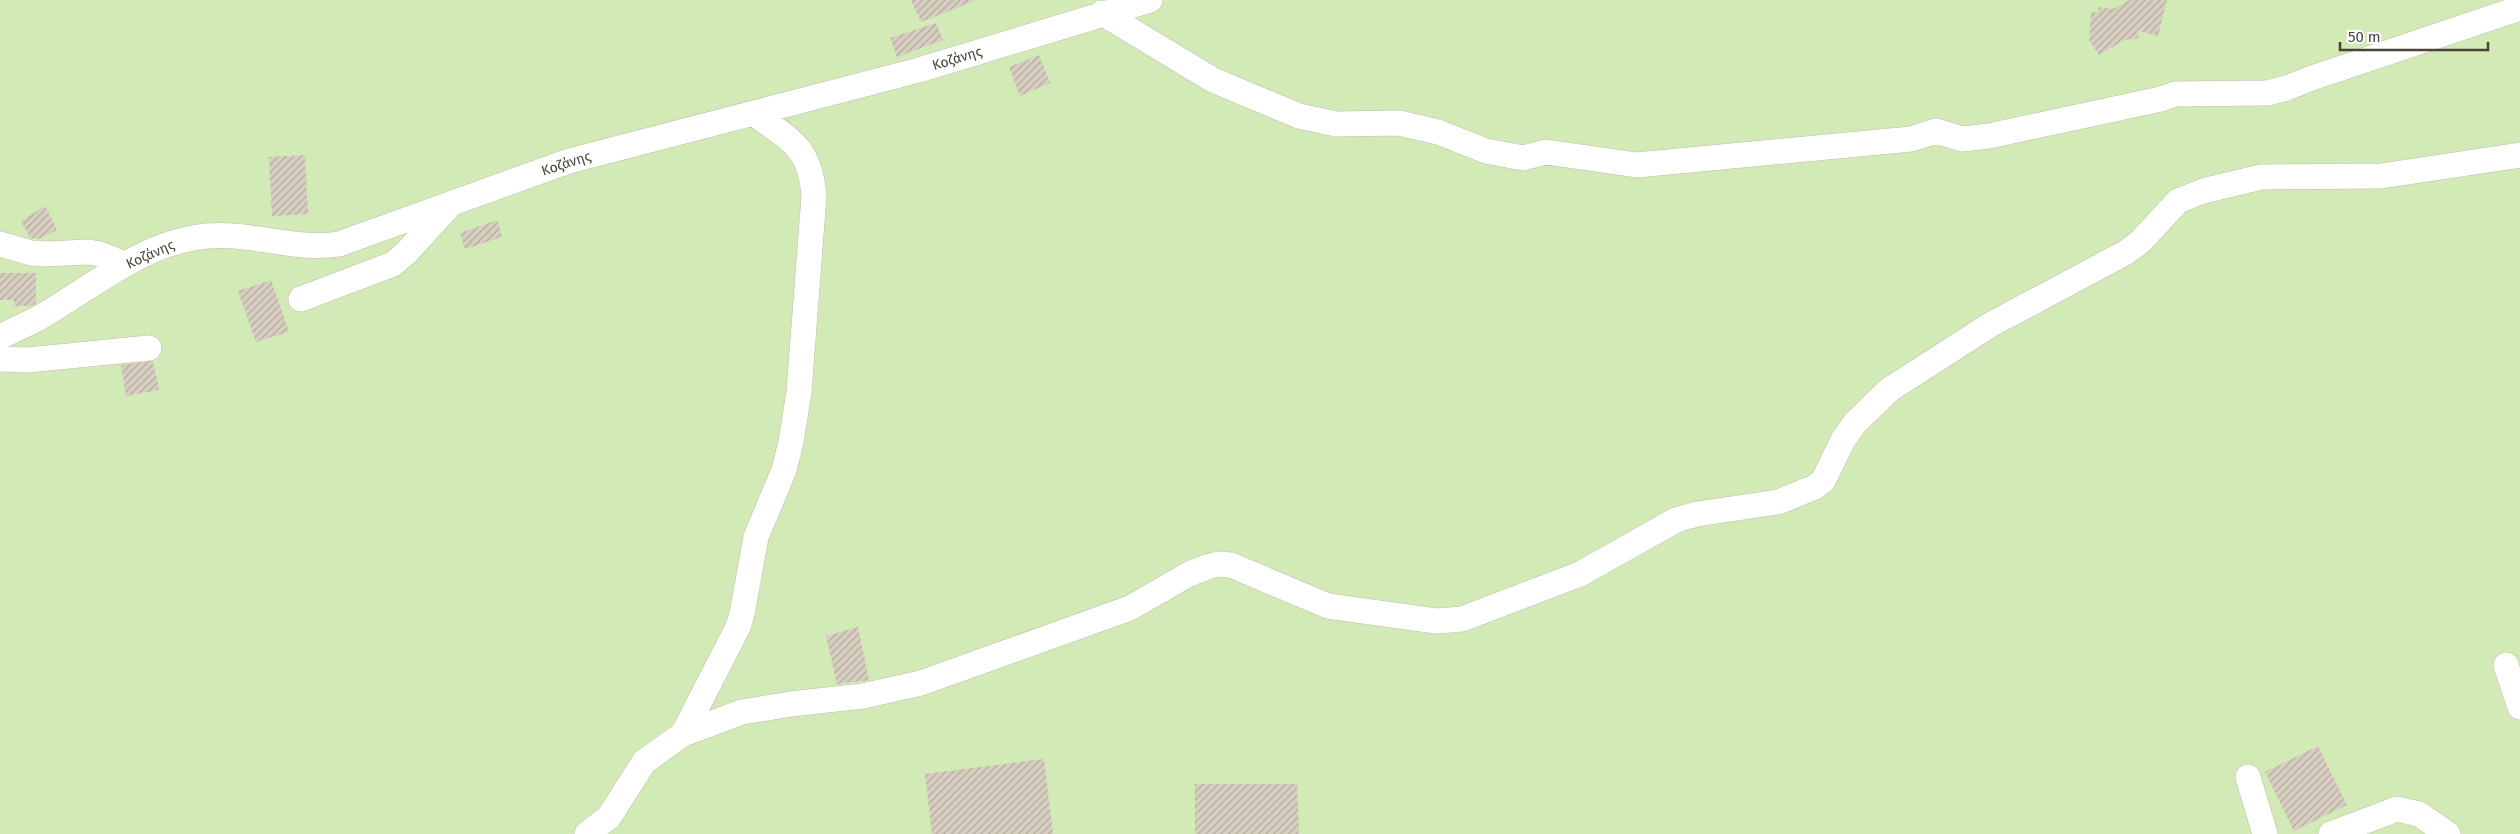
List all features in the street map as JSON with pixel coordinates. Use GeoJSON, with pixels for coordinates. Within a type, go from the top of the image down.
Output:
{"type":"FeatureCollection","features":[{"type":"Feature","properties":{"kind":"street","name":"Κοζάνης"},"geometry":{"type":"LineString","coordinates":[[0,338],[38,318],[125,264],[157,248],[185,239],[230,234],[305,245],[339,244],[569,161],[919,70],[1150,0]]}},
{"type":"Feature","properties":{"kind":"street"},"geometry":{"type":"LineString","coordinates":[[1102,13],[1213,80],[1299,116],[1336,124],[1399,123],[1438,132],[1486,151],[1523,158],[1546,152],[1637,165],[1911,139],[1936,131],[1962,139],[1971,138],[2093,114],[2175,94],[2267,93],[2287,88],[2520,8]]}},
{"type":"Feature","properties":{"kind":"street"},"geometry":{"type":"LineString","coordinates":[[683,734],[729,647],[740,620],[756,537],[784,470],[791,442],[799,392],[814,196],[812,173],[802,152],[793,142],[753,113]]}},
{"type":"Feature","properties":{"kind":"street"},"geometry":{"type":"LineString","coordinates":[[587,834],[610,817],[644,762],[683,734],[742,712],[791,704],[863,696],[921,683],[1130,608],[1189,574],[1218,564],[1231,565],[1328,606],[1436,621],[1462,619],[1580,574],[1676,520],[1697,514],[1778,502],[1815,487],[1823,481],[1843,440],[1855,423],[1889,390],[1990,325],[2125,253],[2140,242],[2178,201],[2203,191],[2261,177],[2381,176],[2520,155]]}},
{"type":"Feature","properties":{"kind":"street"},"geometry":{"type":"LineString","coordinates":[[302,299],[392,264],[406,253],[451,204]]}},
{"type":"Feature","properties":{"kind":"street"},"geometry":{"type":"LineString","coordinates":[[0,244],[31,253],[88,252],[100,254],[125,264]]}},
{"type":"Feature","properties":{"kind":"street"},"geometry":{"type":"LineString","coordinates":[[0,359],[28,360],[149,348]]}},
{"type":"Feature","properties":{"kind":"street"},"geometry":{"type":"LineString","coordinates":[[2506,665],[2520,707]]}},
{"type":"Feature","properties":{"kind":"street"},"geometry":{"type":"LineString","coordinates":[[2248,777],[2266,834]]}},
{"type":"Feature","properties":{"kind":"street"},"geometry":{"type":"LineString","coordinates":[[2331,834],[2397,809],[2419,814],[2448,834]]}},
{"type":"Feature","properties":{"kind":"green space"},"geometry":{"type":"Polygon","coordinates":[[[0,0],[2520,0],[2520,834],[0,834],[0,0]]]}},
{"type":"Feature","properties":{"kind":"building"},"geometry":{"type":"Polygon","coordinates":[[[911,0],[974,0],[974,1],[921,22],[911,0]]]}},
{"type":"Feature","properties":{"kind":"building"},"geometry":{"type":"Polygon","coordinates":[[[2130,0],[2167,0],[2158,36],[2137,30],[2139,38],[2124,40],[2099,55],[2089,40],[2091,12],[2099,13],[2098,7],[2113,9],[2130,0]]]}},
{"type":"Feature","properties":{"kind":"building"},"geometry":{"type":"Polygon","coordinates":[[[936,23],[943,40],[897,57],[890,38],[936,23]]]}},
{"type":"Feature","properties":{"kind":"building"},"geometry":{"type":"Polygon","coordinates":[[[1039,55],[1050,83],[1020,96],[1009,67],[1039,55]]]}},
{"type":"Feature","properties":{"kind":"building"},"geometry":{"type":"Polygon","coordinates":[[[305,155],[308,214],[272,216],[269,157],[305,155]]]}},
{"type":"Feature","properties":{"kind":"building"},"geometry":{"type":"Polygon","coordinates":[[[45,206],[57,230],[39,239],[30,238],[21,221],[45,206]]]}},
{"type":"Feature","properties":{"kind":"building"},"geometry":{"type":"Polygon","coordinates":[[[497,220],[502,237],[465,249],[460,233],[497,220]]]}},
{"type":"Feature","properties":{"kind":"building"},"geometry":{"type":"Polygon","coordinates":[[[0,273],[36,273],[36,303],[31,306],[14,306],[14,300],[0,300],[0,273]]]}},
{"type":"Feature","properties":{"kind":"building"},"geometry":{"type":"Polygon","coordinates":[[[271,280],[289,332],[256,342],[238,291],[271,280]]]}},
{"type":"Feature","properties":{"kind":"building"},"geometry":{"type":"Polygon","coordinates":[[[153,361],[159,390],[126,396],[121,365],[153,361]]]}},
{"type":"Feature","properties":{"kind":"building"},"geometry":{"type":"Polygon","coordinates":[[[858,627],[869,680],[837,684],[826,636],[858,627]]]}},
{"type":"Feature","properties":{"kind":"building"},"geometry":{"type":"Polygon","coordinates":[[[2318,746],[2347,805],[2294,831],[2265,772],[2318,746]]]}},
{"type":"Feature","properties":{"kind":"building"},"geometry":{"type":"Polygon","coordinates":[[[1044,759],[1053,834],[932,834],[925,774],[1044,759]]]}},
{"type":"Feature","properties":{"kind":"building"},"geometry":{"type":"Polygon","coordinates":[[[1195,784],[1297,784],[1299,834],[1195,834],[1195,784]]]}}]}
